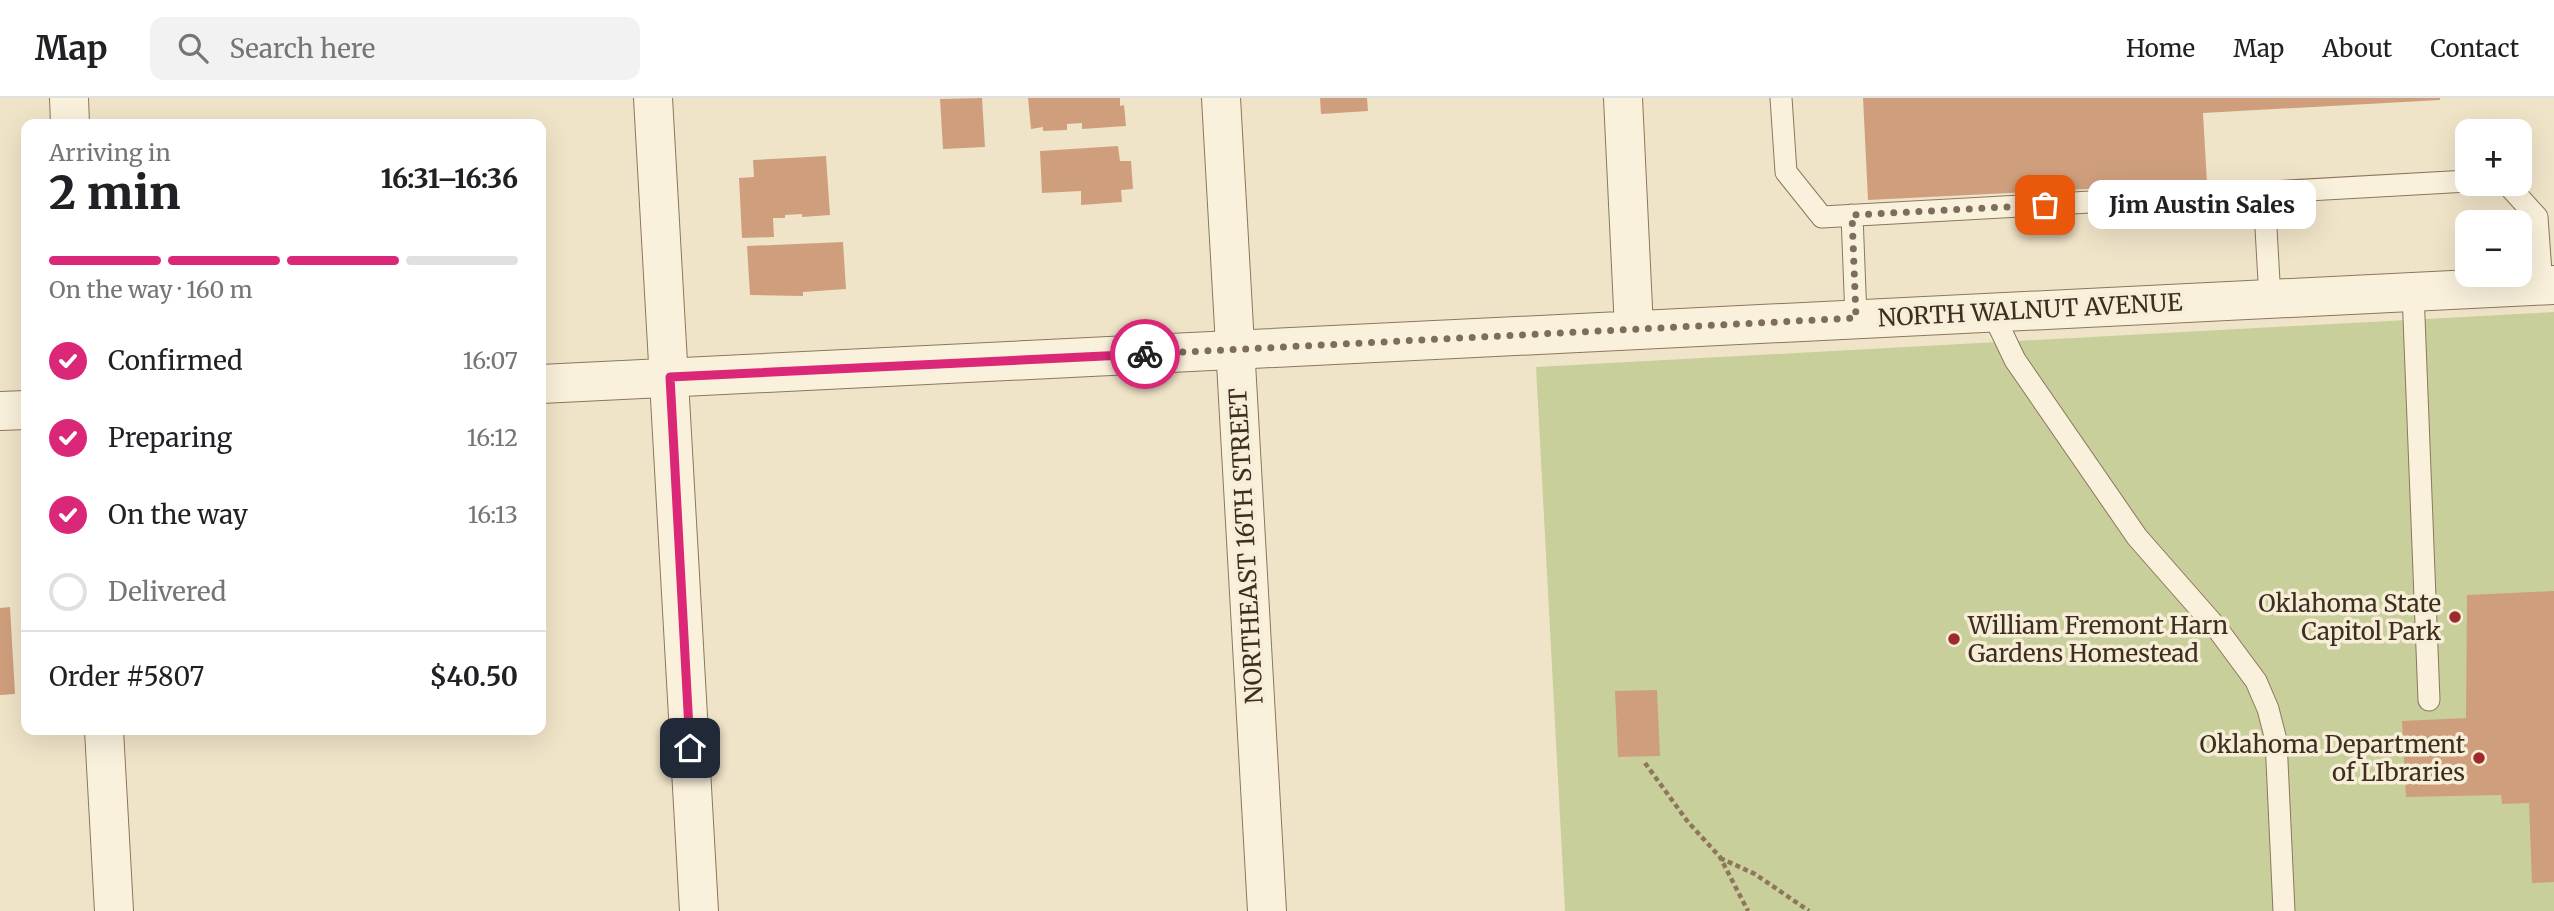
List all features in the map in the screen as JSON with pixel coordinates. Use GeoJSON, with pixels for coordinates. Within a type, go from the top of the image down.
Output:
{"type":"FeatureCollection","features":[{"type":"Feature","properties":{"kind":"street"},"geometry":{"type":"LineString","coordinates":[[69,98],[70,119]]}},
{"type":"Feature","properties":{"kind":"street"},"geometry":{"type":"LineString","coordinates":[[653,98],[699,911]]}},
{"type":"Feature","properties":{"kind":"street","name":"NORTHEAST 16TH STREET"},"geometry":{"type":"LineString","coordinates":[[1221,98],[1267,911]]}},
{"type":"Feature","properties":{"kind":"street"},"geometry":{"type":"LineString","coordinates":[[1623,98],[1634,329]]}},
{"type":"Feature","properties":{"kind":"street","name":"NORTH WALNUT AVENUE"},"geometry":{"type":"LineString","coordinates":[[546,384],[2548,286]]}},
{"type":"Feature","properties":{"kind":"street"},"geometry":{"type":"LineString","coordinates":[[0,411],[21,410]]}},
{"type":"Feature","properties":{"kind":"street"},"geometry":{"type":"LineString","coordinates":[[104,735],[114,911]]}},
{"type":"Feature","properties":{"kind":"lane"},"geometry":{"type":"LineString","coordinates":[[1781,98],[1786,172],[1822,217],[2455,182]]}},
{"type":"Feature","properties":{"kind":"lane"},"geometry":{"type":"LineString","coordinates":[[2264,193],[2270,299]]}},
{"type":"Feature","properties":{"kind":"lane"},"geometry":{"type":"LineString","coordinates":[[2518,196],[2537,217],[2548,286]]}},
{"type":"Feature","properties":{"kind":"lane"},"geometry":{"type":"LineString","coordinates":[[1852,215],[1856,318]]}},
{"type":"Feature","properties":{"kind":"lane"},"geometry":{"type":"LineString","coordinates":[[2413,292],[2429,699]]}},
{"type":"Feature","properties":{"kind":"lane"},"geometry":{"type":"LineString","coordinates":[[1992,312],[2015,360],[2137,537],[2216,627],[2256,681],[2276,740],[2284,911]]}},
{"type":"Feature","properties":{"kind":"path"},"geometry":{"type":"LineString","coordinates":[[1645,764],[1688,822],[1720,858],[1748,911]]}},
{"type":"Feature","properties":{"kind":"path"},"geometry":{"type":"LineString","coordinates":[[1720,858],[1755,873],[1809,911]]}},
{"type":"Feature","properties":{"kind":"green space","name":"William Fremont Harn Gardens Homestead"},"geometry":{"type":"Polygon","coordinates":[[[2554,312],[2554,911],[1565,911],[1536,367],[2554,312]]]}},
{"type":"Feature","properties":{"kind":"building"},"geometry":{"type":"Polygon","coordinates":[[[982,98],[985,147],[943,149],[940,99],[982,98]]]}},
{"type":"Feature","properties":{"kind":"building"},"geometry":{"type":"Polygon","coordinates":[[[1028,98],[1120,98],[1120,106],[1124,105],[1126,126],[1082,129],[1082,123],[1067,124],[1067,130],[1043,131],[1043,127],[1031,129],[1028,98]]]}},
{"type":"Feature","properties":{"kind":"building"},"geometry":{"type":"Polygon","coordinates":[[[1320,98],[1367,98],[1368,111],[1321,114],[1320,98]]]}},
{"type":"Feature","properties":{"kind":"building"},"geometry":{"type":"Polygon","coordinates":[[[1863,98],[2440,100],[2203,113],[2207,183],[1868,200],[1863,98]]]}},
{"type":"Feature","properties":{"kind":"building"},"geometry":{"type":"Polygon","coordinates":[[[1118,146],[1120,161],[1131,161],[1133,189],[1121,190],[1122,202],[1081,205],[1081,191],[1042,193],[1040,151],[1118,146]]]}},
{"type":"Feature","properties":{"kind":"building"},"geometry":{"type":"Polygon","coordinates":[[[826,156],[830,215],[802,217],[802,214],[773,218],[774,237],[742,238],[739,178],[754,177],[753,160],[826,156]]]}},
{"type":"Feature","properties":{"kind":"building"},"geometry":{"type":"Polygon","coordinates":[[[843,242],[846,289],[803,292],[803,296],[750,295],[747,246],[843,242]]]}},
{"type":"Feature","properties":{"kind":"building","name":"Oklahoma Department of LIbraries"},"geometry":{"type":"Polygon","coordinates":[[[2554,591],[2554,882],[2532,883],[2529,803],[2502,804],[2501,795],[2406,797],[2402,721],[2466,718],[2467,595],[2554,591]]]}},
{"type":"Feature","properties":{"kind":"building"},"geometry":{"type":"Polygon","coordinates":[[[10,607],[15,694],[0,695],[0,608],[10,607]]]}},
{"type":"Feature","properties":{"kind":"building"},"geometry":{"type":"Polygon","coordinates":[[[1657,690],[1660,756],[1618,757],[1615,691],[1657,690]]]}},
{"type":"Feature","properties":{"kind":"way so far"},"geometry":{"type":"LineString","coordinates":[[1145,354],[1856,318],[1852,215],[2045,205]]}},
{"type":"Feature","properties":{"kind":"place","name":"Jim Austin Sales"},"geometry":{"type":"Point","coordinates":[2045,205]}},
{"type":"Feature","properties":{"kind":"place","name":"Oklahoma State Capitol Park"},"geometry":{"type":"Point","coordinates":[2455,617]}},
{"type":"Feature","properties":{"kind":"place","name":"William Fremont Harn Gardens Homestead"},"geometry":{"type":"Point","coordinates":[1954,639]}},
{"type":"Feature","properties":{"kind":"place","name":"Oklahoma Department of LIbraries"},"geometry":{"type":"Point","coordinates":[2479,758]}},
{"type":"Feature","properties":{"kind":"route"},"geometry":{"type":"LineString","coordinates":[[690,748],[670,377],[1145,354]]}}]}
